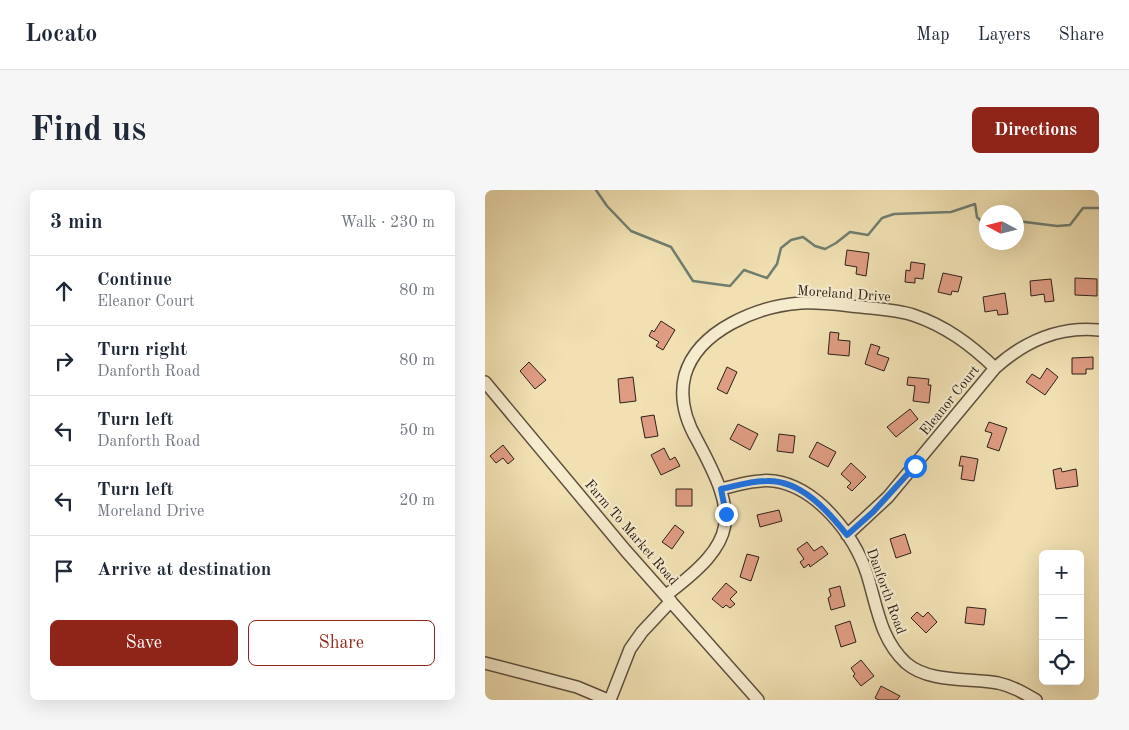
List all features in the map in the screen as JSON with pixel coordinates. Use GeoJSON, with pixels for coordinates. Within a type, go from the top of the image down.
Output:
{"type":"FeatureCollection","features":[{"type":"Feature","properties":{"kind":"street","name":"Moreland Drive"},"geometry":{"type":"LineString","coordinates":[[609,700],[630,649],[668,598],[699,568],[715,548],[725,526],[725,504],[721,489],[689,425],[684,403],[685,376],[697,352],[705,344],[728,326],[743,318],[775,307],[801,303],[904,312],[927,320],[955,334],[995,368]]}},
{"type":"Feature","properties":{"kind":"street","name":"Eleanor Court"},"geometry":{"type":"LineString","coordinates":[[847,535],[888,497],[995,368],[1010,355],[1040,337],[1073,330],[1099,330]]}},
{"type":"Feature","properties":{"kind":"street","name":"Farm To Market Road"},"geometry":{"type":"LineString","coordinates":[[485,382],[668,598],[758,700]]}},
{"type":"Feature","properties":{"kind":"street","name":"Danforth Road"},"geometry":{"type":"LineString","coordinates":[[721,489],[757,481],[776,481],[785,484],[820,505],[847,535],[867,572],[886,637],[895,652],[908,664],[934,675],[999,683],[1018,690],[1036,700]]}},
{"type":"Feature","properties":{"kind":"street"},"geometry":{"type":"LineString","coordinates":[[485,663],[577,687],[609,700]]}},
{"type":"Feature","properties":{"kind":"building"},"geometry":{"type":"Polygon","coordinates":[[[847,250],[869,253],[866,276],[856,274],[857,267],[845,265],[847,250]]]}},
{"type":"Feature","properties":{"kind":"building"},"geometry":{"type":"Polygon","coordinates":[[[911,262],[925,264],[923,279],[915,278],[915,283],[905,282],[906,270],[910,271],[911,262]]]}},
{"type":"Feature","properties":{"kind":"building"},"geometry":{"type":"Polygon","coordinates":[[[943,273],[962,277],[958,292],[952,291],[951,295],[938,292],[943,273]]]}},
{"type":"Feature","properties":{"kind":"building"},"geometry":{"type":"Polygon","coordinates":[[[1075,278],[1097,279],[1097,296],[1075,295],[1075,278]]]}},
{"type":"Feature","properties":{"kind":"building"},"geometry":{"type":"Polygon","coordinates":[[[1051,279],[1054,301],[1045,302],[1044,294],[1031,296],[1030,281],[1051,279]]]}},
{"type":"Feature","properties":{"kind":"building"},"geometry":{"type":"Polygon","coordinates":[[[1005,293],[1008,314],[998,315],[997,310],[985,312],[983,297],[1005,293]]]}},
{"type":"Feature","properties":{"kind":"building"},"geometry":{"type":"Polygon","coordinates":[[[661,321],[675,330],[663,350],[656,346],[659,342],[649,336],[661,321]]]}},
{"type":"Feature","properties":{"kind":"building"},"geometry":{"type":"Polygon","coordinates":[[[830,332],[839,333],[838,340],[850,341],[849,356],[828,354],[830,332]]]}},
{"type":"Feature","properties":{"kind":"building"},"geometry":{"type":"Polygon","coordinates":[[[871,344],[880,347],[877,354],[889,358],[884,371],[865,364],[871,344]]]}},
{"type":"Feature","properties":{"kind":"building"},"geometry":{"type":"Polygon","coordinates":[[[1093,357],[1093,369],[1086,369],[1086,374],[1072,374],[1072,358],[1093,357]]]}},
{"type":"Feature","properties":{"kind":"building"},"geometry":{"type":"Polygon","coordinates":[[[529,362],[546,380],[535,389],[520,371],[529,362]]]}},
{"type":"Feature","properties":{"kind":"building"},"geometry":{"type":"Polygon","coordinates":[[[727,367],[737,372],[727,394],[717,389],[727,367]]]}},
{"type":"Feature","properties":{"kind":"building"},"geometry":{"type":"Polygon","coordinates":[[[1047,368],[1058,377],[1045,395],[1026,382],[1032,374],[1040,379],[1047,368]]]}},
{"type":"Feature","properties":{"kind":"building"},"geometry":{"type":"Polygon","coordinates":[[[633,377],[636,401],[620,403],[618,379],[633,377]]]}},
{"type":"Feature","properties":{"kind":"building"},"geometry":{"type":"Polygon","coordinates":[[[908,377],[929,379],[928,385],[931,385],[929,403],[913,401],[915,386],[907,385],[908,377]]]}},
{"type":"Feature","properties":{"kind":"building"},"geometry":{"type":"Polygon","coordinates":[[[910,409],[918,419],[896,437],[887,427],[910,409]]]}},
{"type":"Feature","properties":{"kind":"building"},"geometry":{"type":"Polygon","coordinates":[[[654,415],[658,436],[645,438],[641,417],[654,415]]]}},
{"type":"Feature","properties":{"kind":"building"},"geometry":{"type":"Polygon","coordinates":[[[989,422],[1007,428],[999,451],[987,447],[992,433],[985,431],[989,422]]]}},
{"type":"Feature","properties":{"kind":"building"},"geometry":{"type":"Polygon","coordinates":[[[738,424],[758,434],[750,450],[730,439],[738,424]]]}},
{"type":"Feature","properties":{"kind":"building"},"geometry":{"type":"Polygon","coordinates":[[[779,434],[795,436],[793,453],[777,451],[779,434]]]}},
{"type":"Feature","properties":{"kind":"building"},"geometry":{"type":"Polygon","coordinates":[[[817,442],[836,452],[828,467],[809,457],[817,442]]]}},
{"type":"Feature","properties":{"kind":"building"},"geometry":{"type":"Polygon","coordinates":[[[503,445],[514,459],[508,464],[503,458],[496,463],[490,456],[503,445]]]}},
{"type":"Feature","properties":{"kind":"building"},"geometry":{"type":"Polygon","coordinates":[[[664,448],[670,460],[675,457],[680,466],[661,475],[651,455],[664,448]]]}},
{"type":"Feature","properties":{"kind":"building"},"geometry":{"type":"Polygon","coordinates":[[[961,456],[978,459],[974,481],[961,479],[963,466],[959,466],[961,456]]]}},
{"type":"Feature","properties":{"kind":"building"},"geometry":{"type":"Polygon","coordinates":[[[851,463],[866,477],[852,491],[847,487],[851,483],[841,474],[851,463]]]}},
{"type":"Feature","properties":{"kind":"building"},"geometry":{"type":"Polygon","coordinates":[[[1061,468],[1062,472],[1076,469],[1078,486],[1056,489],[1053,470],[1061,468]]]}},
{"type":"Feature","properties":{"kind":"building"},"geometry":{"type":"Polygon","coordinates":[[[676,489],[692,489],[692,506],[676,506],[676,489]]]}},
{"type":"Feature","properties":{"kind":"building"},"geometry":{"type":"Polygon","coordinates":[[[779,510],[782,521],[760,527],[757,515],[779,510]]]}},
{"type":"Feature","properties":{"kind":"building"},"geometry":{"type":"Polygon","coordinates":[[[675,525],[684,532],[672,549],[662,542],[675,525]]]}},
{"type":"Feature","properties":{"kind":"building"},"geometry":{"type":"Polygon","coordinates":[[[905,534],[911,553],[896,558],[890,539],[905,534]]]}},
{"type":"Feature","properties":{"kind":"building"},"geometry":{"type":"Polygon","coordinates":[[[807,542],[814,551],[822,546],[828,554],[810,567],[809,564],[804,568],[800,562],[804,559],[797,549],[807,542]]]}},
{"type":"Feature","properties":{"kind":"building"},"geometry":{"type":"Polygon","coordinates":[[[747,554],[759,557],[751,581],[740,577],[747,554]]]}},
{"type":"Feature","properties":{"kind":"building"},"geometry":{"type":"Polygon","coordinates":[[[726,583],[737,592],[730,599],[735,604],[730,608],[726,605],[723,608],[712,599],[726,583]]]}},
{"type":"Feature","properties":{"kind":"building"},"geometry":{"type":"Polygon","coordinates":[[[840,586],[845,606],[831,610],[828,598],[831,596],[829,589],[840,586]]]}},
{"type":"Feature","properties":{"kind":"building"},"geometry":{"type":"Polygon","coordinates":[[[967,607],[986,609],[984,625],[965,623],[967,607]]]}},
{"type":"Feature","properties":{"kind":"building"},"geometry":{"type":"Polygon","coordinates":[[[917,612],[923,617],[928,612],[937,622],[926,633],[911,618],[917,612]]]}},
{"type":"Feature","properties":{"kind":"building"},"geometry":{"type":"Polygon","coordinates":[[[850,621],[856,642],[841,647],[835,626],[850,621]]]}},
{"type":"Feature","properties":{"kind":"building"},"geometry":{"type":"Polygon","coordinates":[[[861,660],[874,676],[861,686],[853,676],[855,674],[851,668],[861,660]]]}},
{"type":"Feature","properties":{"kind":"building"},"geometry":{"type":"Polygon","coordinates":[[[881,686],[900,696],[897,700],[879,700],[875,698],[881,686]]]}},
{"type":"Feature","properties":{"kind":"waterway"},"geometry":{"type":"LineString","coordinates":[[596,190],[607,206],[631,231],[671,247],[693,281],[730,286],[744,270],[767,278],[777,264],[781,248],[791,240],[803,237],[815,246],[825,249],[850,232],[868,235],[882,218],[894,214],[951,212],[975,204],[979,219]]}},
{"type":"Feature","properties":{"kind":"waterway"},"geometry":{"type":"LineString","coordinates":[[1024,222],[1057,226],[1070,225],[1083,208],[1099,208]]}},
{"type":"Feature","properties":{"kind":"route"},"geometry":{"type":"LineString","coordinates":[[726,514],[721,489],[757,481],[776,481],[794,488],[820,505],[832,516],[847,535],[888,497],[915,466]]}}]}
